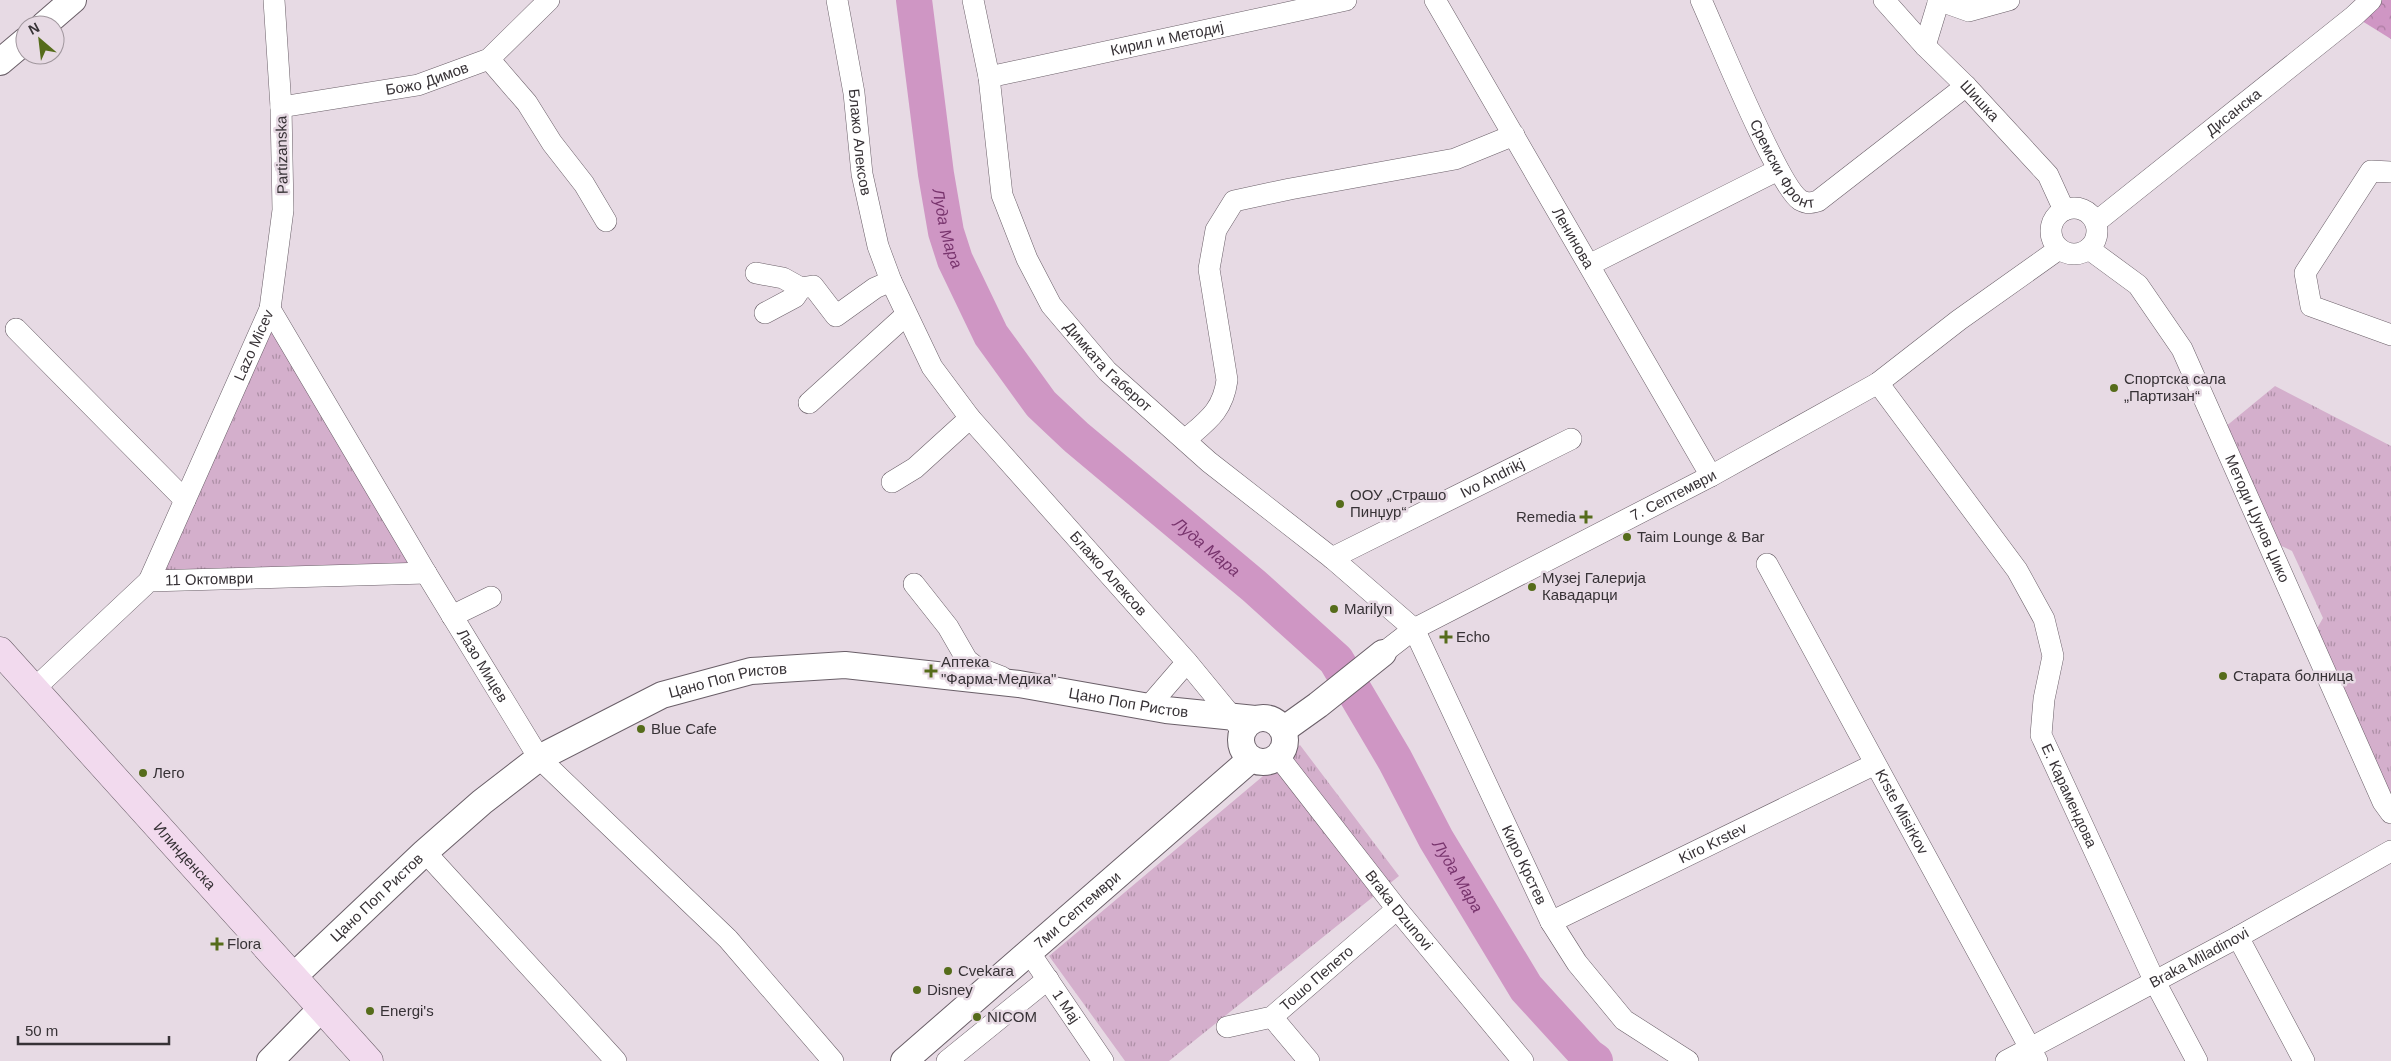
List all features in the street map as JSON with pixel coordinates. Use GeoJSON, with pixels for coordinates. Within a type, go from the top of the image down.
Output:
{"type":"FeatureCollection","features":[{"type":"Feature","properties":{"kind":"main road","name":"Илинденска"},"geometry":{"type":"LineString","coordinates":[[2,655],[369,1061]]}},
{"type":"Feature","properties":{"kind":"street"},"geometry":{"type":"LineString","coordinates":[[56,15],[73,0]]}},
{"type":"Feature","properties":{"kind":"street","name":"Partizanska"},"geometry":{"type":"LineString","coordinates":[[270,309],[283,210],[274,0]]}},
{"type":"Feature","properties":{"kind":"street","name":"Божо Димов"},"geometry":{"type":"LineString","coordinates":[[280,107],[418,85],[489,59],[549,0]]}},
{"type":"Feature","properties":{"kind":"street","name":"Блажо Алексов"},"geometry":{"type":"LineString","coordinates":[[837,0],[854,93],[862,174],[878,246],[906,315],[932,367],[970,418],[1243,723]]}},
{"type":"Feature","properties":{"kind":"street","name":"Димката Габерот"},"geometry":{"type":"LineString","coordinates":[[973,0],[989,77],[1002,195],[1028,259],[1051,305],[1107,371],[1210,462],[1332,558],[1414,629]]}},
{"type":"Feature","properties":{"kind":"street","name":"Кирил и Методиј"},"geometry":{"type":"LineString","coordinates":[[989,77],[1346,0]]}},
{"type":"Feature","properties":{"kind":"street","name":"Ленинова"},"geometry":{"type":"LineString","coordinates":[[1435,0],[1712,476]]}},
{"type":"Feature","properties":{"kind":"street","name":"Сремски Фронт"},"geometry":{"type":"LineString","coordinates":[[1701,0],[1778,170],[1798,199],[1808,204],[1818,201],[1966,86]]}},
{"type":"Feature","properties":{"kind":"street","name":"Шишка"},"geometry":{"type":"LineString","coordinates":[[1884,0],[1924,46],[1966,86],[2048,175],[2064,210]]}},
{"type":"Feature","properties":{"kind":"street"},"geometry":{"type":"LineString","coordinates":[[1924,46],[1938,0],[1969,11],[2009,0]]}},
{"type":"Feature","properties":{"kind":"street","name":"Дисанска"},"geometry":{"type":"LineString","coordinates":[[2096,222],[2354,16],[2371,0]]}},
{"type":"Feature","properties":{"kind":"street"},"geometry":{"type":"LineString","coordinates":[[0,62],[15,49]]}},
{"type":"Feature","properties":{"kind":"street"},"geometry":{"type":"LineString","coordinates":[[489,59],[527,103],[552,143],[584,184],[606,221]]}},
{"type":"Feature","properties":{"kind":"street"},"geometry":{"type":"LineString","coordinates":[[1185,440],[1216,413],[1225,396],[1227,380],[1209,269],[1216,230],[1234,201],[1290,188],[1455,159],[1514,135]]}},
{"type":"Feature","properties":{"kind":"street"},"geometry":{"type":"LineString","coordinates":[[1589,265],[1778,170]]}},
{"type":"Feature","properties":{"kind":"street"},"geometry":{"type":"LineString","coordinates":[[2391,172],[2371,171],[2305,274],[2311,306],[2391,335]]}},
{"type":"Feature","properties":{"kind":"street"},"geometry":{"type":"LineString","coordinates":[[2079,208],[2092,215],[2096,222],[2097,236],[2089,249],[2074,254],[2059,249],[2051,236],[2052,220],[2064,210],[2079,208]]}},
{"type":"Feature","properties":{"kind":"street","name":"7. Септември"},"geometry":{"type":"LineString","coordinates":[[1283,730],[1318,705],[1414,629],[1712,476],[1878,382],[1959,320],[2059,249]]}},
{"type":"Feature","properties":{"kind":"street","name":"Методи Џунов Џико"},"geometry":{"type":"LineString","coordinates":[[2089,249],[2138,285],[2182,349],[2388,804]]}},
{"type":"Feature","properties":{"kind":"street"},"geometry":{"type":"LineString","coordinates":[[756,273],[783,278],[801,288],[813,286],[836,316],[875,288],[891,281]]}},
{"type":"Feature","properties":{"kind":"street"},"geometry":{"type":"LineString","coordinates":[[765,313],[795,297],[801,288]]}},
{"type":"Feature","properties":{"kind":"street","name":"Lazo Micev"},"geometry":{"type":"LineString","coordinates":[[149,581],[270,309]]}},
{"type":"Feature","properties":{"kind":"street","name":"Lazo Micev"},"geometry":{"type":"LineString","coordinates":[[270,309],[426,573]]}},
{"type":"Feature","properties":{"kind":"street"},"geometry":{"type":"LineString","coordinates":[[809,403],[906,315]]}},
{"type":"Feature","properties":{"kind":"street"},"geometry":{"type":"LineString","coordinates":[[16,329],[185,500]]}},
{"type":"Feature","properties":{"kind":"street","name":"Е. Карамендова"},"geometry":{"type":"LineString","coordinates":[[1878,382],[2017,570],[2044,619],[2053,656],[2044,698],[2041,735],[2154,980],[2197,1061]]}},
{"type":"Feature","properties":{"kind":"street"},"geometry":{"type":"LineString","coordinates":[[892,482],[916,468],[970,418]]}},
{"type":"Feature","properties":{"kind":"street","name":"Ivo Andrikj"},"geometry":{"type":"LineString","coordinates":[[1332,558],[1571,439]]}},
{"type":"Feature","properties":{"kind":"street","name":"Krste Misirkov"},"geometry":{"type":"LineString","coordinates":[[1767,564],[2033,1054]]}},
{"type":"Feature","properties":{"kind":"street","name":"11 Октомври"},"geometry":{"type":"LineString","coordinates":[[34,689],[149,581],[426,573]]}},
{"type":"Feature","properties":{"kind":"street","name":"Лазо Мицев"},"geometry":{"type":"LineString","coordinates":[[426,573],[539,758],[728,939],[833,1061]]}},
{"type":"Feature","properties":{"kind":"street"},"geometry":{"type":"LineString","coordinates":[[914,584],[948,626],[967,660],[976,667],[1019,684]]}},
{"type":"Feature","properties":{"kind":"street"},"geometry":{"type":"LineString","coordinates":[[452,616],[491,597]]}},
{"type":"Feature","properties":{"kind":"street","name":"Киро Крстев"},"geometry":{"type":"LineString","coordinates":[[1414,629],[1551,922],[1576,963],[1624,1020],[1688,1061]]}},
{"type":"Feature","properties":{"kind":"street"},"geometry":{"type":"LineString","coordinates":[[1149,706],[1187,662]]}},
{"type":"Feature","properties":{"kind":"street","name":"Цано Поп Ристов"},"geometry":{"type":"LineString","coordinates":[[294,976],[424,852],[482,802],[539,758],[662,695],[751,671],[845,665],[1019,684],[1243,723]]}},
{"type":"Feature","properties":{"kind":"street"},"geometry":{"type":"LineString","coordinates":[[1266,718],[1277,723],[1283,730],[1286,738],[1278,756],[1265,762],[1251,759],[1244,752],[1240,743],[1243,723],[1266,718]]}},
{"type":"Feature","properties":{"kind":"street","name":"Braka Dzunovi"},"geometry":{"type":"LineString","coordinates":[[1278,756],[1397,909],[1523,1061]]}},
{"type":"Feature","properties":{"kind":"street","name":"7ми Септември"},"geometry":{"type":"LineString","coordinates":[[904,1061],[1251,759]]}},
{"type":"Feature","properties":{"kind":"street","name":"Kiro Krstev"},"geometry":{"type":"LineString","coordinates":[[1551,922],[1875,764]]}},
{"type":"Feature","properties":{"kind":"street","name":"Braka Miladinovi"},"geometry":{"type":"LineString","coordinates":[[2006,1061],[2033,1054],[2154,980],[2238,937],[2391,851]]}},
{"type":"Feature","properties":{"kind":"street"},"geometry":{"type":"LineString","coordinates":[[424,852],[616,1061]]}},
{"type":"Feature","properties":{"kind":"street","name":"Тошо Пепето"},"geometry":{"type":"LineString","coordinates":[[1226,1027],[1272,1017],[1397,909]]}},
{"type":"Feature","properties":{"kind":"street"},"geometry":{"type":"LineString","coordinates":[[2238,937],[2304,1061]]}},
{"type":"Feature","properties":{"kind":"street","name":"1 Maj"},"geometry":{"type":"LineString","coordinates":[[1029,952],[1103,1061]]}},
{"type":"Feature","properties":{"kind":"street"},"geometry":{"type":"LineString","coordinates":[[947,1061],[1048,980]]}},
{"type":"Feature","properties":{"kind":"street"},"geometry":{"type":"LineString","coordinates":[[270,1061],[322,1008]]}},
{"type":"Feature","properties":{"kind":"street"},"geometry":{"type":"LineString","coordinates":[[1272,1017],[1309,1061]]}},
{"type":"Feature","properties":{"kind":"green space"},"geometry":{"type":"Polygon","coordinates":[[[2371,0],[2391,0],[2391,39],[2354,16],[2371,0]]]}},
{"type":"Feature","properties":{"kind":"green space"},"geometry":{"type":"Polygon","coordinates":[[[270,309],[426,573],[149,581],[270,309]]]}},
{"type":"Feature","properties":{"kind":"green space"},"geometry":{"type":"Polygon","coordinates":[[[2275,386],[2391,446],[2391,797],[2311,639],[2323,618],[2292,551],[2267,539],[2219,432],[2275,386]]]}},
{"type":"Feature","properties":{"kind":"green space"},"geometry":{"type":"Polygon","coordinates":[[[1300,745],[1399,876],[1169,1061],[1125,1061],[1049,956],[1300,745]]]}},
{"type":"Feature","properties":{"kind":"waterway","name":"Луда Мара"},"geometry":{"type":"LineString","coordinates":[[914,0],[936,174],[946,232],[955,260],[991,335],[1041,404],[1076,437],[1254,586],[1336,660],[1395,760],[1436,839],[1526,988],[1588,1056],[1595,1061]]}},
{"type":"Feature","properties":{"kind":"place","name":"Спортска сала „Партизан“"},"geometry":{"type":"Point","coordinates":[2114,388]}},
{"type":"Feature","properties":{"kind":"place","name":"ООУ „Страшо Пинџур“"},"geometry":{"type":"Point","coordinates":[1340,504]}},
{"type":"Feature","properties":{"kind":"place","name":"Remedia"},"geometry":{"type":"Point","coordinates":[1586,517]}},
{"type":"Feature","properties":{"kind":"place","name":"Taim Lounge & Bar"},"geometry":{"type":"Point","coordinates":[1627,537]}},
{"type":"Feature","properties":{"kind":"place","name":"Музеј Галерија Кавадарци"},"geometry":{"type":"Point","coordinates":[1532,587]}},
{"type":"Feature","properties":{"kind":"place","name":"Marilyn"},"geometry":{"type":"Point","coordinates":[1334,609]}},
{"type":"Feature","properties":{"kind":"place","name":"Echo"},"geometry":{"type":"Point","coordinates":[1446,637]}},
{"type":"Feature","properties":{"kind":"place","name":"Аптека \"Фарма-Медика\""},"geometry":{"type":"Point","coordinates":[931,671]}},
{"type":"Feature","properties":{"kind":"place","name":"Старата болница"},"geometry":{"type":"Point","coordinates":[2223,676]}},
{"type":"Feature","properties":{"kind":"place","name":"Blue Cafe"},"geometry":{"type":"Point","coordinates":[641,729]}},
{"type":"Feature","properties":{"kind":"place","name":"Лего"},"geometry":{"type":"Point","coordinates":[143,773]}},
{"type":"Feature","properties":{"kind":"place","name":"Flora"},"geometry":{"type":"Point","coordinates":[217,944]}},
{"type":"Feature","properties":{"kind":"place","name":"Cvekara"},"geometry":{"type":"Point","coordinates":[948,971]}},
{"type":"Feature","properties":{"kind":"place","name":"Disney"},"geometry":{"type":"Point","coordinates":[917,990]}},
{"type":"Feature","properties":{"kind":"place","name":"Energi's"},"geometry":{"type":"Point","coordinates":[370,1011]}},
{"type":"Feature","properties":{"kind":"place","name":"NICOM"},"geometry":{"type":"Point","coordinates":[977,1017]}}]}
